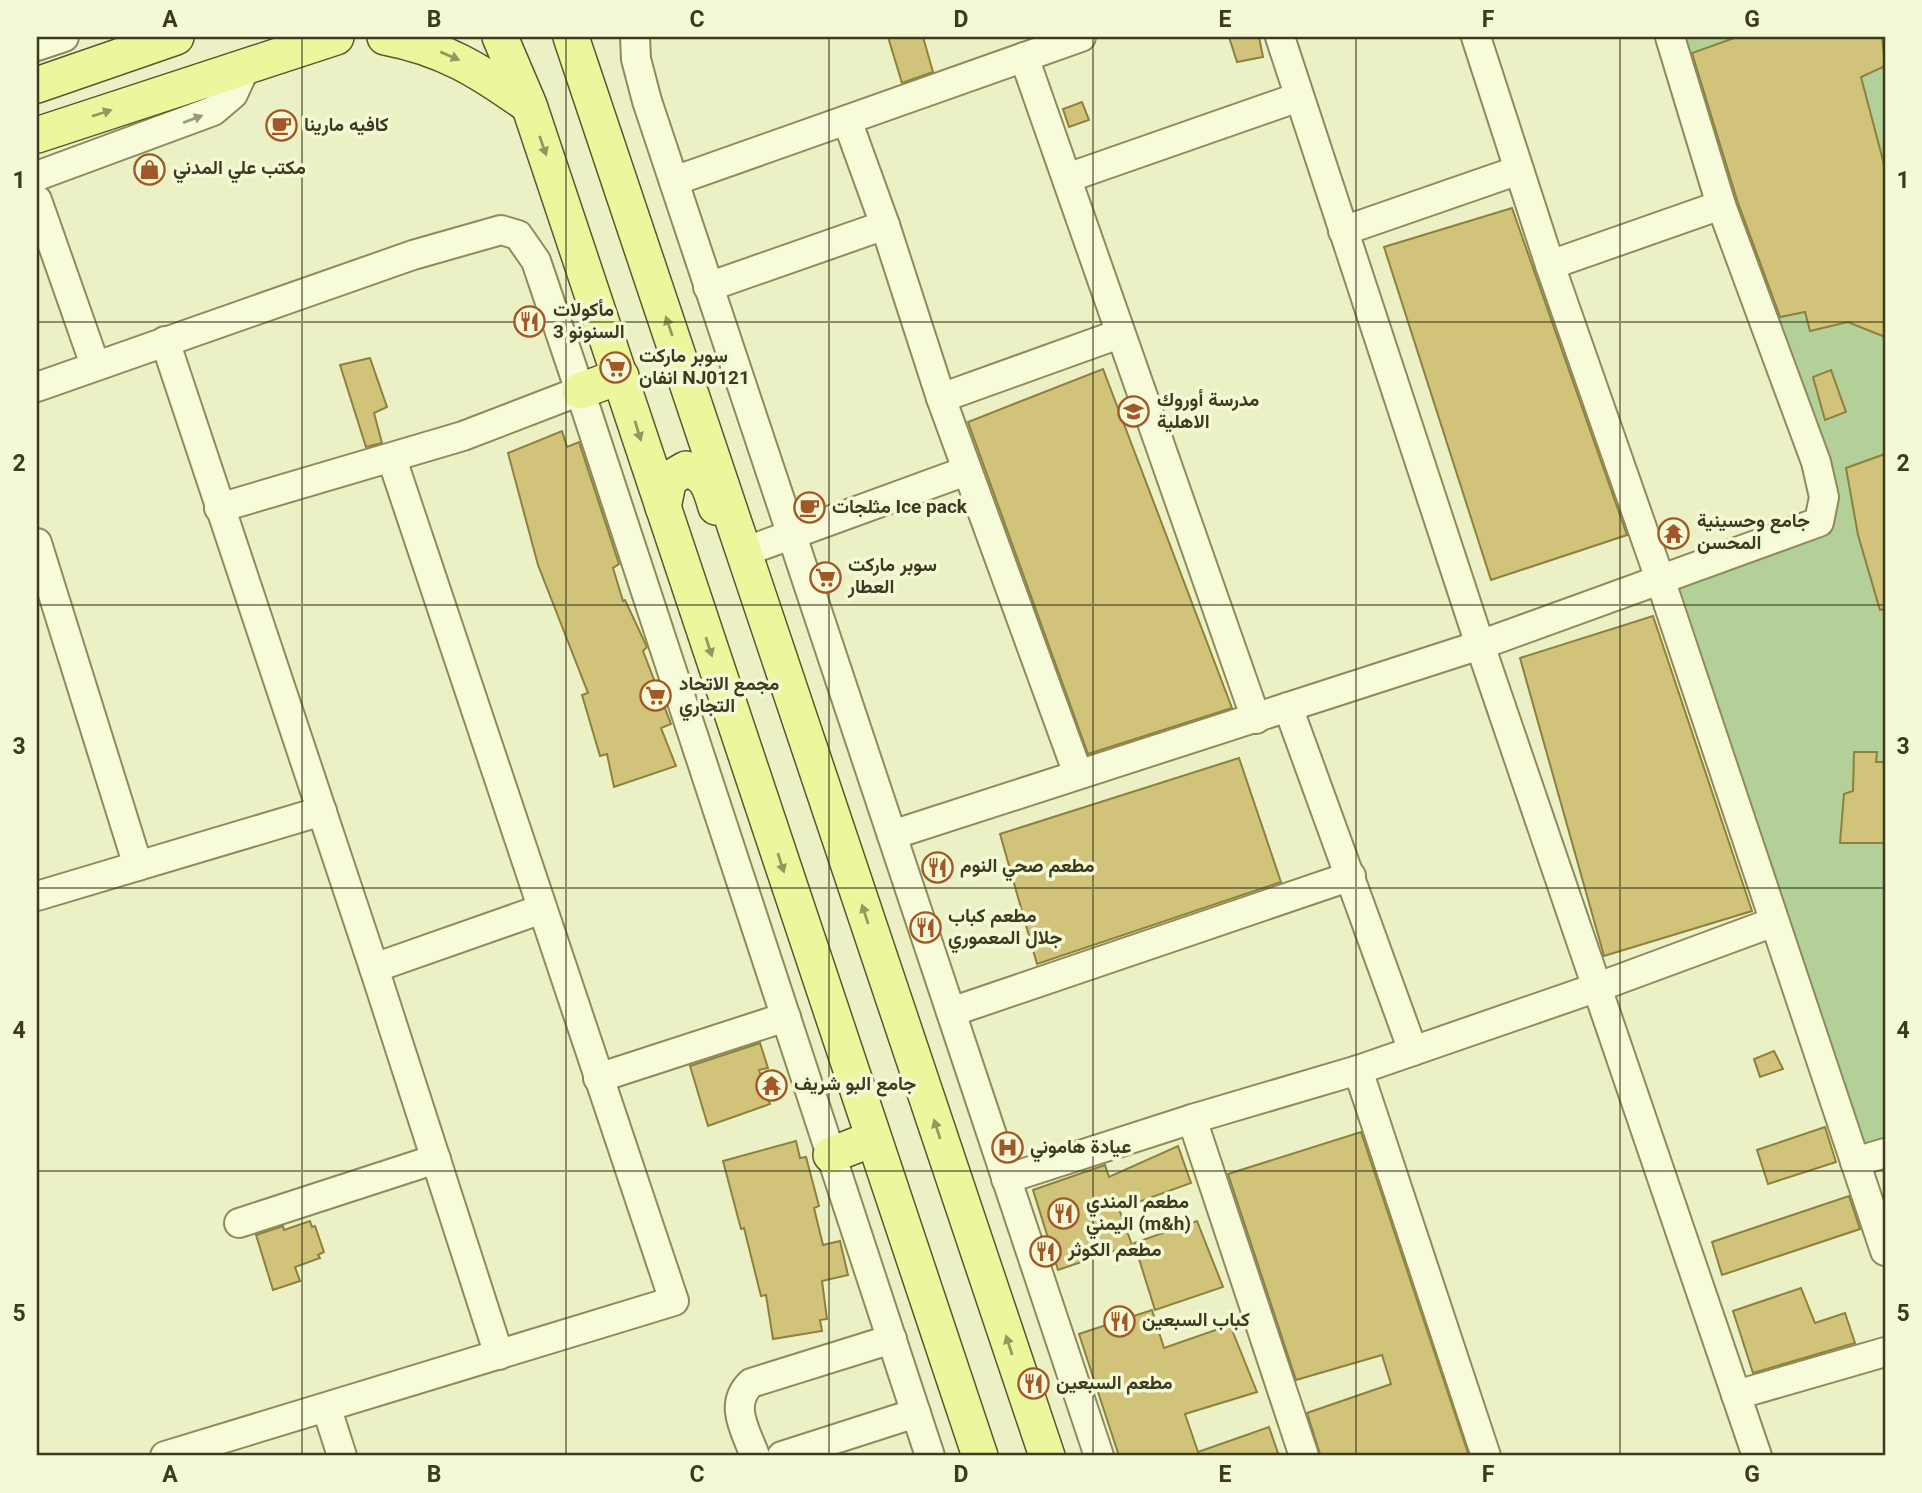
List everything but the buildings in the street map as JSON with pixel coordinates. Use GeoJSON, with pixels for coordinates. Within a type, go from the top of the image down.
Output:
{"type":"FeatureCollection","features":[{"type":"Feature","properties":{"kind":"main road"},"geometry":{"type":"LineString","coordinates":[[37,85],[176,37]]}},
{"type":"Feature","properties":{"kind":"main road"},"geometry":{"type":"LineString","coordinates":[[37,135],[336,37]]}},
{"type":"Feature","properties":{"kind":"main road"},"geometry":{"type":"LineString","coordinates":[[385,37],[419,43],[457,58],[529,106]]}},
{"type":"Feature","properties":{"kind":"main road"},"geometry":{"type":"LineString","coordinates":[[500,37],[529,106],[621,376],[872,1139],[980,1456]]}},
{"type":"Feature","properties":{"kind":"main road"},"geometry":{"type":"LineString","coordinates":[[571,37],[1047,1456]]}},
{"type":"Feature","properties":{"kind":"main road"},"geometry":{"type":"LineString","coordinates":[[580,391],[621,376]]}},
{"type":"Feature","properties":{"kind":"main road"},"geometry":{"type":"LineString","coordinates":[[663,507],[669,479],[678,472],[686,469],[696,471],[709,481],[741,574],[760,597]]}},
{"type":"Feature","properties":{"kind":"main road"},"geometry":{"type":"LineString","coordinates":[[831,1155],[872,1139]]}},
{"type":"Feature","properties":{"kind":"street"},"geometry":{"type":"LineString","coordinates":[[37,46],[64,37]]}},
{"type":"Feature","properties":{"kind":"street"},"geometry":{"type":"LineString","coordinates":[[635,37],[636,59],[647,101],[1099,1456]]}},
{"type":"Feature","properties":{"kind":"street"},"geometry":{"type":"LineString","coordinates":[[674,181],[1081,37]]}},
{"type":"Feature","properties":{"kind":"street"},"geometry":{"type":"LineString","coordinates":[[1280,37],[1480,645],[1757,1456]]}},
{"type":"Feature","properties":{"kind":"street"},"geometry":{"type":"LineString","coordinates":[[1476,37],[1550,265],[1661,582],[1885,1251]]}},
{"type":"Feature","properties":{"kind":"street"},"geometry":{"type":"LineString","coordinates":[[892,835],[1480,645],[1661,582],[1819,522],[1824,497],[1815,462],[1721,205],[1679,39]]}},
{"type":"Feature","properties":{"kind":"street"},"geometry":{"type":"LineString","coordinates":[[1024,57],[1256,719]]}},
{"type":"Feature","properties":{"kind":"street"},"geometry":{"type":"LineString","coordinates":[[37,176],[213,111],[233,94],[246,66]]}},
{"type":"Feature","properties":{"kind":"street"},"geometry":{"type":"LineString","coordinates":[[1068,178],[1299,97]]}},
{"type":"Feature","properties":{"kind":"street"},"geometry":{"type":"LineString","coordinates":[[847,120],[885,225],[966,471],[1078,774]]}},
{"type":"Feature","properties":{"kind":"street"},"geometry":{"type":"LineString","coordinates":[[1343,231],[1519,170]]}},
{"type":"Feature","properties":{"kind":"street"},"geometry":{"type":"LineString","coordinates":[[37,200],[95,365]]}},
{"type":"Feature","properties":{"kind":"street"},"geometry":{"type":"LineString","coordinates":[[1550,265],[1721,205]]}},
{"type":"Feature","properties":{"kind":"street"},"geometry":{"type":"LineString","coordinates":[[708,287],[885,225]]}},
{"type":"Feature","properties":{"kind":"street"},"geometry":{"type":"LineString","coordinates":[[37,387],[413,255],[501,230],[518,235],[536,261],[580,391],[930,1456]]}},
{"type":"Feature","properties":{"kind":"street"},"geometry":{"type":"LineString","coordinates":[[941,398],[1119,334]]}},
{"type":"Feature","properties":{"kind":"street"},"geometry":{"type":"LineString","coordinates":[[165,341],[374,968],[499,1355]]}},
{"type":"Feature","properties":{"kind":"street"},"geometry":{"type":"LineString","coordinates":[[219,508],[463,436],[580,391]]}},
{"type":"Feature","properties":{"kind":"street"},"geometry":{"type":"LineString","coordinates":[[165,1456],[327,1409],[674,1301],[392,459]]}},
{"type":"Feature","properties":{"kind":"street"},"geometry":{"type":"LineString","coordinates":[[744,552],[966,471]]}},
{"type":"Feature","properties":{"kind":"street"},"geometry":{"type":"LineString","coordinates":[[37,543],[138,866]]}},
{"type":"Feature","properties":{"kind":"street"},"geometry":{"type":"LineString","coordinates":[[1288,707],[1413,1051]]}},
{"type":"Feature","properties":{"kind":"street"},"geometry":{"type":"LineString","coordinates":[[37,896],[322,811]]}},
{"type":"Feature","properties":{"kind":"street"},"geometry":{"type":"LineString","coordinates":[[951,1012],[1351,876]]}},
{"type":"Feature","properties":{"kind":"street"},"geometry":{"type":"LineString","coordinates":[[374,968],[542,909]]}},
{"type":"Feature","properties":{"kind":"street"},"geometry":{"type":"LineString","coordinates":[[1006,1180],[1192,1119],[1358,1070],[1598,988],[1774,922]]}},
{"type":"Feature","properties":{"kind":"street"},"geometry":{"type":"LineString","coordinates":[[598,1078],[786,1017]]}},
{"type":"Feature","properties":{"kind":"street"},"geometry":{"type":"LineString","coordinates":[[1358,1070],[1486,1456]]}},
{"type":"Feature","properties":{"kind":"street"},"geometry":{"type":"LineString","coordinates":[[1192,1119],[1304,1456]]}},
{"type":"Feature","properties":{"kind":"street"},"geometry":{"type":"LineString","coordinates":[[1855,1162],[1885,1153]]}},
{"type":"Feature","properties":{"kind":"street"},"geometry":{"type":"LineString","coordinates":[[239,1223],[436,1159]]}},
{"type":"Feature","properties":{"kind":"street"},"geometry":{"type":"LineString","coordinates":[[755,1456],[738,1405],[741,1392],[751,1383],[892,1339]]}},
{"type":"Feature","properties":{"kind":"street"},"geometry":{"type":"LineString","coordinates":[[1736,1395],[1885,1352]]}},
{"type":"Feature","properties":{"kind":"street"},"geometry":{"type":"LineString","coordinates":[[327,1409],[342,1456]]}},
{"type":"Feature","properties":{"kind":"street"},"geometry":{"type":"LineString","coordinates":[[782,1456],[916,1413]]}},
{"type":"Feature","properties":{"kind":"green space"},"geometry":{"type":"Polygon","coordinates":[[[1695,37],[1885,37],[1885,1153],[1855,1162],[1661,582],[1819,522],[1824,497],[1673,45],[1695,37]]]}},
{"type":"Feature","properties":{"kind":"place","name":"كافيه مارينا"},"geometry":{"type":"Point","coordinates":[281,126]}},
{"type":"Feature","properties":{"kind":"place","name":"مكتب علي المدني"},"geometry":{"type":"Point","coordinates":[150,169]}},
{"type":"Feature","properties":{"kind":"place","name":"مأكولات السنونو 3"},"geometry":{"type":"Point","coordinates":[530,322]}},
{"type":"Feature","properties":{"kind":"place","name":"سوبر ماركت انفان NJ0121"},"geometry":{"type":"Point","coordinates":[616,368]}},
{"type":"Feature","properties":{"kind":"place","name":"مدرسة أوروك الاهلية"},"geometry":{"type":"Point","coordinates":[1134,412]}},
{"type":"Feature","properties":{"kind":"place","name":"مثلجات Ice pack"},"geometry":{"type":"Point","coordinates":[809,508]}},
{"type":"Feature","properties":{"kind":"place","name":"جامع وحسينية المحسن"},"geometry":{"type":"Point","coordinates":[1674,533]}},
{"type":"Feature","properties":{"kind":"place","name":"سوبر ماركت العطار"},"geometry":{"type":"Point","coordinates":[825,577]}},
{"type":"Feature","properties":{"kind":"place","name":"مجمع الاتحاد التجاري"},"geometry":{"type":"Point","coordinates":[656,696]}},
{"type":"Feature","properties":{"kind":"place","name":"مطعم صحي النوم"},"geometry":{"type":"Point","coordinates":[937,867]}},
{"type":"Feature","properties":{"kind":"place","name":"مطعم كباب جلال المعموري"},"geometry":{"type":"Point","coordinates":[925,928]}},
{"type":"Feature","properties":{"kind":"place","name":"جامع البو شريف"},"geometry":{"type":"Point","coordinates":[771,1085]}},
{"type":"Feature","properties":{"kind":"place","name":"عيادة هاموني"},"geometry":{"type":"Point","coordinates":[1007,1148]}},
{"type":"Feature","properties":{"kind":"place","name":"مطعم المندي اليمني (m&h)"},"geometry":{"type":"Point","coordinates":[1063,1214]}},
{"type":"Feature","properties":{"kind":"place","name":"مطعم الكوثر"},"geometry":{"type":"Point","coordinates":[1045,1251]}},
{"type":"Feature","properties":{"kind":"place","name":"كباب السبعين"},"geometry":{"type":"Point","coordinates":[1119,1321]}},
{"type":"Feature","properties":{"kind":"place","name":"مطعم السبعين"},"geometry":{"type":"Point","coordinates":[1033,1384]}}]}
